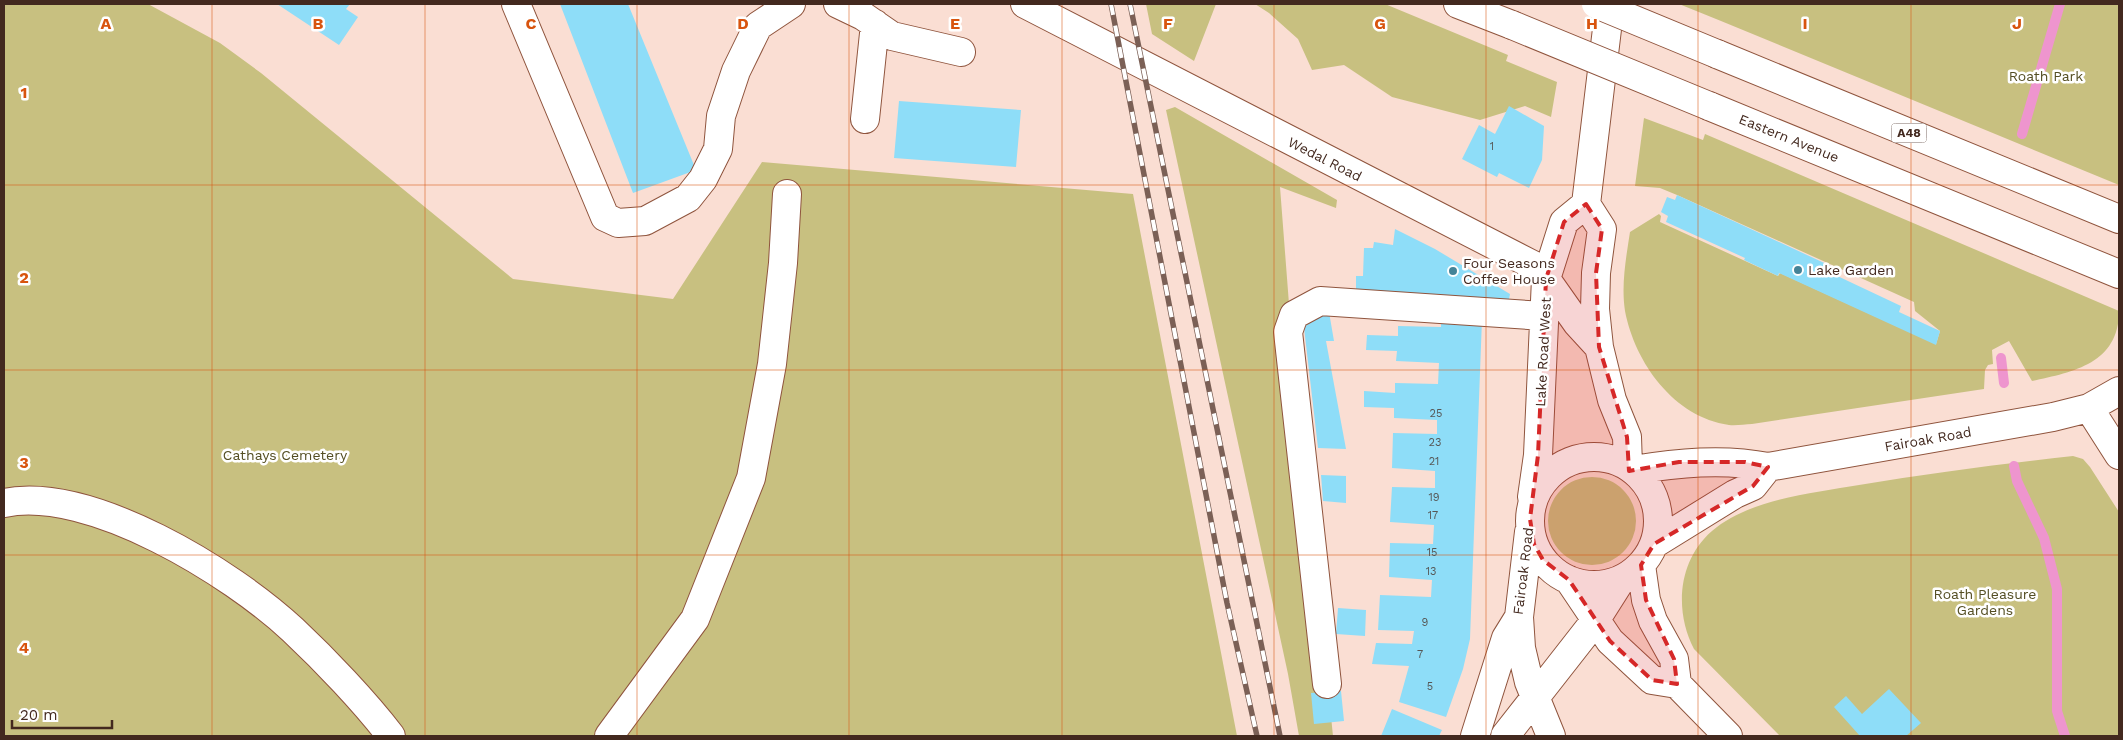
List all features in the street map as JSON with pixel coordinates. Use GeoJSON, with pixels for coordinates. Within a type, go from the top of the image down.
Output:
{"type":"FeatureCollection","features":[{"type":"Feature","properties":{"kind":"main road"},"geometry":{"type":"LineString","coordinates":[[516,4],[606,217],[618,223],[645,221],[688,198],[703,179],[718,149],[721,116],[736,71],[758,26],[791,4]]}},
{"type":"Feature","properties":{"kind":"main road"},"geometry":{"type":"LineString","coordinates":[[838,4],[875,24],[892,36],[962,52]]}},
{"type":"Feature","properties":{"kind":"main road","name":"Wedal Road"},"geometry":{"type":"LineString","coordinates":[[1025,4],[1533,265],[1546,279],[1577,323],[1599,347]]}},
{"type":"Feature","properties":{"kind":"main road","name":"Eastern Avenue"},"geometry":{"type":"LineString","coordinates":[[1458,4],[2119,274]]}},
{"type":"Feature","properties":{"kind":"main road","name":"A48"},"geometry":{"type":"LineString","coordinates":[[1596,4],[2110,216]]}},
{"type":"Feature","properties":{"kind":"main road"},"geometry":{"type":"LineString","coordinates":[[1610,4],[1586,204],[1602,229],[1596,273],[1599,347],[1612,400],[1626,438],[1631,468]]}},
{"type":"Feature","properties":{"kind":"main road"},"geometry":{"type":"LineString","coordinates":[[865,119],[875,24]]}},
{"type":"Feature","properties":{"kind":"main road"},"geometry":{"type":"LineString","coordinates":[[610,736],[695,619],[751,478],[772,364],[783,263],[787,194]]}},
{"type":"Feature","properties":{"kind":"main road","name":"Lake Road West"},"geometry":{"type":"LineString","coordinates":[[1530,516],[1538,455],[1546,279],[1564,222],[1586,204]]}},
{"type":"Feature","properties":{"kind":"main road"},"geometry":{"type":"LineString","coordinates":[[1327,684],[1288,332],[1294,315],[1320,301],[1544,316]]}},
{"type":"Feature","properties":{"kind":"main road","name":"Fairoak Road"},"geometry":{"type":"LineString","coordinates":[[1631,468],[1679,462],[1745,462],[1768,467],[1993,428],[2088,408],[2119,391]]}},
{"type":"Feature","properties":{"kind":"main road"},"geometry":{"type":"LineString","coordinates":[[2088,408],[2119,454]]}},
{"type":"Feature","properties":{"kind":"main road"},"geometry":{"type":"LineString","coordinates":[[1505,736],[1639,563],[1659,526],[1658,510],[1644,481],[1631,468],[1610,459],[1588,457],[1566,463],[1548,476],[1537,492],[1530,516],[1534,544],[1543,560],[1553,571],[1569,580],[1590,585],[1639,563],[1735,494],[1752,486],[1768,467]]}},
{"type":"Feature","properties":{"kind":"main road"},"geometry":{"type":"LineString","coordinates":[[4,503],[57,502],[109,516],[138,528],[227,578],[293,630],[377,718],[390,736]]}},
{"type":"Feature","properties":{"kind":"main road","name":"Fairoak Road"},"geometry":{"type":"LineString","coordinates":[[1475,736],[1506,638],[1520,617],[1530,516]]}},
{"type":"Feature","properties":{"kind":"main road"},"geometry":{"type":"LineString","coordinates":[[1639,563],[1646,600],[1653,621],[1674,659],[1677,684]]}},
{"type":"Feature","properties":{"kind":"main road"},"geometry":{"type":"LineString","coordinates":[[1569,580],[1595,621],[1610,640],[1652,680],[1677,684],[1728,736]]}},
{"type":"Feature","properties":{"kind":"main road"},"geometry":{"type":"LineString","coordinates":[[1520,617],[1521,648],[1534,697],[1551,736]]}},
{"type":"Feature","properties":{"kind":"highlighted area"},"geometry":{"type":"Polygon","coordinates":[[[1586,204],[1602,229],[1596,273],[1599,347],[1627,437],[1629,471],[1679,462],[1745,462],[1768,467],[1753,486],[1654,544],[1641,565],[1646,600],[1674,659],[1677,684],[1652,680],[1610,641],[1569,580],[1543,560],[1534,544],[1530,519],[1538,455],[1546,279],[1564,222],[1586,204]]]}},
{"type":"Feature","properties":{"kind":"green space","name":"Cathays Cemetery"},"geometry":{"type":"Polygon","coordinates":[[[4,4],[148,4],[220,43],[261,73],[513,279],[673,299],[762,162],[1133,194],[1237,736],[4,736],[4,4]]]}},
{"type":"Feature","properties":{"kind":"green space"},"geometry":{"type":"Polygon","coordinates":[[[1146,4],[1216,4],[1194,61],[1152,34],[1146,4]]]}},
{"type":"Feature","properties":{"kind":"green space"},"geometry":{"type":"Polygon","coordinates":[[[1255,4],[1385,4],[1508,55],[1506,61],[1557,82],[1551,117],[1525,106],[1480,120],[1392,97],[1344,65],[1312,70],[1298,39],[1269,13],[1255,4]]]}},
{"type":"Feature","properties":{"kind":"green space","name":"Roath Park"},"geometry":{"type":"Polygon","coordinates":[[[1679,4],[2119,4],[2119,185],[1721,21],[1679,4]]]}},
{"type":"Feature","properties":{"kind":"green space"},"geometry":{"type":"Polygon","coordinates":[[[1175,107],[1337,200],[1336,208],[1280,187],[1289,304],[1333,736],[1299,736],[1288,674],[1166,110],[1175,107]]]}},
{"type":"Feature","properties":{"kind":"green space"},"geometry":{"type":"Polygon","coordinates":[[[1644,118],[1703,140],[1705,134],[2119,311],[2117,329],[2111,343],[2103,354],[2078,369],[2032,381],[2009,341],[1992,350],[1993,364],[1988,365],[1985,370],[1984,389],[1752,424],[1729,425],[1709,420],[1691,411],[1660,384],[1638,350],[1625,311],[1624,281],[1630,232],[1659,214],[1661,216],[1660,222],[1778,276],[1780,273],[1936,344],[1940,331],[1915,311],[1914,302],[1677,195],[1660,188],[1635,186],[1644,118]]]}},
{"type":"Feature","properties":{"kind":"green space","name":"Roath Pleasure Gardens"},"geometry":{"type":"Polygon","coordinates":[[[2073,456],[2083,459],[2090,467],[2119,512],[2119,736],[1780,736],[1694,649],[1684,619],[1682,603],[1686,571],[1692,556],[1712,531],[1744,511],[1782,499],[1822,491],[1939,473],[2073,456]]]}},
{"type":"Feature","properties":{"kind":"green space"},"geometry":{"type":"Polygon","coordinates":[[[1583,477],[1601,477],[1617,484],[1629,496],[1636,512],[1636,530],[1629,546],[1617,558],[1601,565],[1583,565],[1567,558],[1555,546],[1548,530],[1548,512],[1555,496],[1567,484],[1583,477]]]}},
{"type":"Feature","properties":{"kind":"building"},"geometry":{"type":"Polygon","coordinates":[[[277,4],[350,4],[346,9],[358,17],[339,45],[277,4]]]}},
{"type":"Feature","properties":{"kind":"building"},"geometry":{"type":"Polygon","coordinates":[[[560,4],[628,4],[696,170],[633,193],[560,4]]]}},
{"type":"Feature","properties":{"kind":"building"},"geometry":{"type":"Polygon","coordinates":[[[899,101],[1021,110],[1016,167],[894,158],[899,101]]]}},
{"type":"Feature","properties":{"kind":"building"},"geometry":{"type":"Polygon","coordinates":[[[1509,106],[1544,126],[1542,160],[1529,188],[1499,173],[1497,177],[1462,159],[1479,125],[1495,134],[1509,106]]]}},
{"type":"Feature","properties":{"kind":"building","name":"Lake Garden"},"geometry":{"type":"Polygon","coordinates":[[[1677,195],[1833,267],[1831,273],[1901,306],[1899,312],[1940,331],[1936,345],[1779,273],[1778,276],[1744,260],[1745,258],[1666,222],[1668,216],[1661,212],[1667,197],[1675,200],[1677,195]]]}},
{"type":"Feature","properties":{"kind":"building"},"geometry":{"type":"Polygon","coordinates":[[[1395,229],[1435,249],[1510,294],[1508,305],[1356,292],[1356,276],[1363,276],[1364,248],[1373,248],[1374,242],[1393,245],[1395,229]]]}},
{"type":"Feature","properties":{"kind":"building"},"geometry":{"type":"Polygon","coordinates":[[[1329,312],[1334,341],[1326,341],[1346,449],[1318,448],[1303,319],[1329,312]]]}},
{"type":"Feature","properties":{"kind":"building"},"geometry":{"type":"Polygon","coordinates":[[[1441,317],[1482,319],[1470,639],[1463,669],[1446,717],[1399,702],[1409,666],[1372,664],[1376,643],[1412,644],[1414,631],[1378,630],[1380,595],[1431,597],[1432,580],[1389,577],[1390,543],[1433,544],[1434,525],[1390,522],[1392,487],[1435,488],[1435,471],[1392,468],[1393,433],[1437,434],[1437,420],[1394,418],[1394,408],[1364,407],[1364,391],[1395,393],[1395,383],[1438,384],[1439,363],[1396,361],[1397,351],[1366,350],[1367,335],[1398,336],[1398,326],[1441,327],[1441,317]]]}},
{"type":"Feature","properties":{"kind":"building"},"geometry":{"type":"Polygon","coordinates":[[[1321,475],[1346,476],[1346,503],[1323,501],[1321,475]]]}},
{"type":"Feature","properties":{"kind":"building"},"geometry":{"type":"Polygon","coordinates":[[[1338,608],[1366,610],[1365,636],[1336,634],[1338,608]]]}},
{"type":"Feature","properties":{"kind":"building"},"geometry":{"type":"Polygon","coordinates":[[[1889,689],[1921,723],[1906,736],[1860,736],[1834,707],[1846,696],[1862,714],[1889,689]]]}},
{"type":"Feature","properties":{"kind":"building"},"geometry":{"type":"Polygon","coordinates":[[[1341,691],[1344,721],[1314,724],[1311,693],[1341,691]]]}},
{"type":"Feature","properties":{"kind":"building"},"geometry":{"type":"Polygon","coordinates":[[[1392,709],[1442,730],[1439,736],[1381,736],[1392,709]]]}},
{"type":"Feature","properties":{"kind":"waterway"},"geometry":{"type":"LineString","coordinates":[[2022,134],[2060,4]]}},
{"type":"Feature","properties":{"kind":"waterway"},"geometry":{"type":"LineString","coordinates":[[2001,358],[2004,383]]}},
{"type":"Feature","properties":{"kind":"waterway"},"geometry":{"type":"LineString","coordinates":[[2014,466],[2017,481],[2044,538],[2057,589],[2057,711],[2065,736]]}},
{"type":"Feature","properties":{"kind":"railway"},"geometry":{"type":"LineString","coordinates":[[1111,4],[1227,603],[1257,736]]}},
{"type":"Feature","properties":{"kind":"railway"},"geometry":{"type":"LineString","coordinates":[[1130,4],[1280,736]]}},
{"type":"Feature","properties":{"kind":"place","name":"Lake Garden"},"geometry":{"type":"Point","coordinates":[1798,270]}},
{"type":"Feature","properties":{"kind":"place","name":"Four Seasons Coffee House"},"geometry":{"type":"Point","coordinates":[1453,271]}}]}
